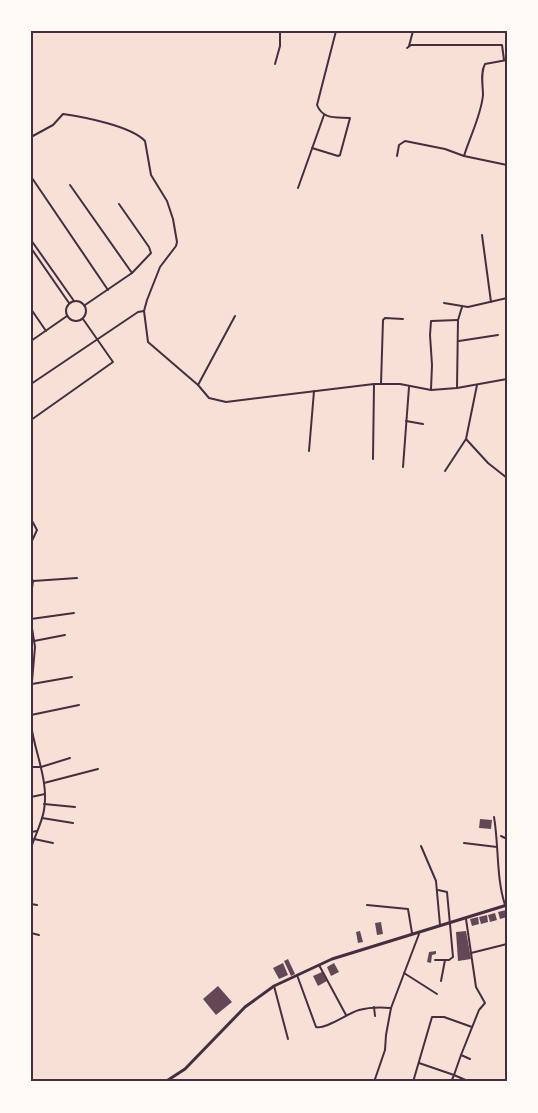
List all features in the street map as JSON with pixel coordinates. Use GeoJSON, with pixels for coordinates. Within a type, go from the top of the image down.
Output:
{"type":"FeatureCollection","features":[{"type":"Feature","properties":{"kind":"main road"},"geometry":{"type":"LineString","coordinates":[[165,1082],[185,1069],[245,1007],[274,986],[332,959],[465,916],[506,905]]}},
{"type":"Feature","properties":{"kind":"street"},"geometry":{"type":"LineString","coordinates":[[275,64],[280,46],[280,31]]}},
{"type":"Feature","properties":{"kind":"street"},"geometry":{"type":"LineString","coordinates":[[312,148],[340,155],[350,118],[324,115],[317,105],[317,98],[336,31]]}},
{"type":"Feature","properties":{"kind":"street"},"geometry":{"type":"LineString","coordinates":[[413,31],[408,47],[502,45],[505,60],[485,64],[482,69],[483,94],[480,109],[464,156]]}},
{"type":"Feature","properties":{"kind":"street"},"geometry":{"type":"LineString","coordinates":[[31,138],[53,125],[63,114],[126,129],[145,141],[151,175],[167,201],[173,219],[177,242],[160,267],[144,311],[150,344],[198,385],[209,398],[226,402],[374,384],[409,386],[431,390],[457,388],[507,379]]}},
{"type":"Feature","properties":{"kind":"street"},"geometry":{"type":"LineString","coordinates":[[298,188],[324,115]]}},
{"type":"Feature","properties":{"kind":"street"},"geometry":{"type":"LineString","coordinates":[[398,156],[399,145],[404,141],[446,149],[464,156],[507,165]]}},
{"type":"Feature","properties":{"kind":"street"},"geometry":{"type":"LineString","coordinates":[[32,178],[108,290]]}},
{"type":"Feature","properties":{"kind":"street"},"geometry":{"type":"LineString","coordinates":[[70,185],[132,273]]}},
{"type":"Feature","properties":{"kind":"street"},"geometry":{"type":"LineString","coordinates":[[85,305],[132,273],[150,256],[149,248],[119,204]]}},
{"type":"Feature","properties":{"kind":"street"},"geometry":{"type":"LineString","coordinates":[[482,235],[491,302]]}},
{"type":"Feature","properties":{"kind":"street"},"geometry":{"type":"LineString","coordinates":[[31,240],[74,301]]}},
{"type":"Feature","properties":{"kind":"street"},"geometry":{"type":"LineString","coordinates":[[31,248],[70,303]]}},
{"type":"Feature","properties":{"kind":"street"},"geometry":{"type":"LineString","coordinates":[[444,303],[462,307],[507,298]]}},
{"type":"Feature","properties":{"kind":"street"},"geometry":{"type":"LineString","coordinates":[[81,301],[85,305],[86,314],[83,319],[74,321],[67,316],[66,312],[70,303],[81,301]]}},
{"type":"Feature","properties":{"kind":"street"},"geometry":{"type":"LineString","coordinates":[[457,388],[458,320],[462,307]]}},
{"type":"Feature","properties":{"kind":"street"},"geometry":{"type":"LineString","coordinates":[[31,309],[46,331]]}},
{"type":"Feature","properties":{"kind":"street"},"geometry":{"type":"LineString","coordinates":[[31,384],[138,312],[144,311]]}},
{"type":"Feature","properties":{"kind":"street"},"geometry":{"type":"LineString","coordinates":[[31,342],[67,316]]}},
{"type":"Feature","properties":{"kind":"street"},"geometry":{"type":"LineString","coordinates":[[198,385],[235,316]]}},
{"type":"Feature","properties":{"kind":"street"},"geometry":{"type":"LineString","coordinates":[[381,384],[383,320],[384,318],[403,319]]}},
{"type":"Feature","properties":{"kind":"street"},"geometry":{"type":"LineString","coordinates":[[31,420],[113,362],[83,319]]}},
{"type":"Feature","properties":{"kind":"street"},"geometry":{"type":"LineString","coordinates":[[431,390],[431,321],[458,320]]}},
{"type":"Feature","properties":{"kind":"street"},"geometry":{"type":"LineString","coordinates":[[459,340],[498,334]]}},
{"type":"Feature","properties":{"kind":"street"},"geometry":{"type":"LineString","coordinates":[[373,459],[374,384]]}},
{"type":"Feature","properties":{"kind":"street"},"geometry":{"type":"LineString","coordinates":[[445,471],[466,439],[477,385]]}},
{"type":"Feature","properties":{"kind":"street"},"geometry":{"type":"LineString","coordinates":[[403,467],[409,386]]}},
{"type":"Feature","properties":{"kind":"street"},"geometry":{"type":"LineString","coordinates":[[309,452],[314,391]]}},
{"type":"Feature","properties":{"kind":"street"},"geometry":{"type":"LineString","coordinates":[[406,421],[423,424]]}},
{"type":"Feature","properties":{"kind":"street"},"geometry":{"type":"LineString","coordinates":[[466,439],[488,463],[507,478]]}},
{"type":"Feature","properties":{"kind":"street"},"geometry":{"type":"LineString","coordinates":[[31,519],[37,530],[31,543]]}},
{"type":"Feature","properties":{"kind":"street"},"geometry":{"type":"LineString","coordinates":[[31,577],[31,595]]}},
{"type":"Feature","properties":{"kind":"street"},"geometry":{"type":"LineString","coordinates":[[32,581],[77,578]]}},
{"type":"Feature","properties":{"kind":"street"},"geometry":{"type":"LineString","coordinates":[[31,619],[74,613]]}},
{"type":"Feature","properties":{"kind":"street"},"geometry":{"type":"LineString","coordinates":[[31,622],[34,641],[31,693]]}},
{"type":"Feature","properties":{"kind":"street"},"geometry":{"type":"LineString","coordinates":[[34,641],[65,634]]}},
{"type":"Feature","properties":{"kind":"street"},"geometry":{"type":"LineString","coordinates":[[32,684],[72,678]]}},
{"type":"Feature","properties":{"kind":"street"},"geometry":{"type":"LineString","coordinates":[[31,715],[79,706]]}},
{"type":"Feature","properties":{"kind":"street"},"geometry":{"type":"LineString","coordinates":[[31,725],[44,783],[42,818],[31,848]]}},
{"type":"Feature","properties":{"kind":"street"},"geometry":{"type":"LineString","coordinates":[[31,767],[41,767],[70,758]]}},
{"type":"Feature","properties":{"kind":"street"},"geometry":{"type":"LineString","coordinates":[[44,783],[98,769]]}},
{"type":"Feature","properties":{"kind":"street"},"geometry":{"type":"LineString","coordinates":[[31,797],[44,794]]}},
{"type":"Feature","properties":{"kind":"street"},"geometry":{"type":"LineString","coordinates":[[44,804],[75,807]]}},
{"type":"Feature","properties":{"kind":"street"},"geometry":{"type":"LineString","coordinates":[[494,817],[501,890],[506,905]]}},
{"type":"Feature","properties":{"kind":"street"},"geometry":{"type":"LineString","coordinates":[[42,818],[74,823]]}},
{"type":"Feature","properties":{"kind":"street"},"geometry":{"type":"LineString","coordinates":[[31,832],[37,831]]}},
{"type":"Feature","properties":{"kind":"street"},"geometry":{"type":"LineString","coordinates":[[497,836],[507,839]]}},
{"type":"Feature","properties":{"kind":"street"},"geometry":{"type":"LineString","coordinates":[[33,841],[53,844]]}},
{"type":"Feature","properties":{"kind":"street"},"geometry":{"type":"LineString","coordinates":[[464,844],[497,847]]}},
{"type":"Feature","properties":{"kind":"street"},"geometry":{"type":"LineString","coordinates":[[421,846],[436,880],[440,925]]}},
{"type":"Feature","properties":{"kind":"street"},"geometry":{"type":"LineString","coordinates":[[435,960],[451,960],[453,957],[447,892],[438,890]]}},
{"type":"Feature","properties":{"kind":"street"},"geometry":{"type":"LineString","coordinates":[[31,904],[37,905]]}},
{"type":"Feature","properties":{"kind":"street"},"geometry":{"type":"LineString","coordinates":[[367,905],[409,909],[412,933]]}},
{"type":"Feature","properties":{"kind":"street"},"geometry":{"type":"LineString","coordinates":[[452,1082],[472,1027],[485,1002],[476,987],[465,916]]}},
{"type":"Feature","properties":{"kind":"street"},"geometry":{"type":"LineString","coordinates":[[374,1082],[385,1050],[391,1008],[420,931]]}},
{"type":"Feature","properties":{"kind":"street"},"geometry":{"type":"LineString","coordinates":[[31,933],[39,935]]}},
{"type":"Feature","properties":{"kind":"street"},"geometry":{"type":"LineString","coordinates":[[471,953],[507,944]]}},
{"type":"Feature","properties":{"kind":"street"},"geometry":{"type":"LineString","coordinates":[[441,981],[445,960]]}},
{"type":"Feature","properties":{"kind":"street"},"geometry":{"type":"LineString","coordinates":[[319,965],[346,1015]]}},
{"type":"Feature","properties":{"kind":"street"},"geometry":{"type":"LineString","coordinates":[[404,973],[437,994]]}},
{"type":"Feature","properties":{"kind":"street"},"geometry":{"type":"LineString","coordinates":[[297,975],[316,1027],[322,1027],[359,1010],[374,1007],[391,1008]]}},
{"type":"Feature","properties":{"kind":"street"},"geometry":{"type":"LineString","coordinates":[[274,986],[288,1039]]}},
{"type":"Feature","properties":{"kind":"street"},"geometry":{"type":"LineString","coordinates":[[374,1007],[375,1016]]}},
{"type":"Feature","properties":{"kind":"street"},"geometry":{"type":"LineString","coordinates":[[413,1082],[432,1017],[444,1018],[472,1027]]}},
{"type":"Feature","properties":{"kind":"street"},"geometry":{"type":"LineString","coordinates":[[461,1054],[470,1059]]}},
{"type":"Feature","properties":{"kind":"street"},"geometry":{"type":"LineString","coordinates":[[419,1063],[470,1082]]}},
{"type":"Feature","properties":{"kind":"building"},"geometry":{"type":"Polygon","coordinates":[[[480,819],[492,820],[491,829],[479,828],[480,819]]]}},
{"type":"Feature","properties":{"kind":"building"},"geometry":{"type":"Polygon","coordinates":[[[506,910],[507,917],[500,919],[498,912],[506,910]]]}},
{"type":"Feature","properties":{"kind":"building"},"geometry":{"type":"Polygon","coordinates":[[[495,913],[497,920],[490,922],[488,915],[495,913]]]}},
{"type":"Feature","properties":{"kind":"building"},"geometry":{"type":"Polygon","coordinates":[[[487,915],[488,922],[481,924],[479,917],[487,915]]]}},
{"type":"Feature","properties":{"kind":"building"},"geometry":{"type":"Polygon","coordinates":[[[478,917],[479,924],[472,926],[470,919],[478,917]]]}},
{"type":"Feature","properties":{"kind":"building"},"geometry":{"type":"Polygon","coordinates":[[[381,922],[383,934],[377,935],[375,923],[381,922]]]}},
{"type":"Feature","properties":{"kind":"building"},"geometry":{"type":"Polygon","coordinates":[[[360,931],[363,942],[358,943],[356,932],[360,931]]]}},
{"type":"Feature","properties":{"kind":"building"},"geometry":{"type":"Polygon","coordinates":[[[466,931],[471,959],[458,961],[456,932],[466,931]]]}},
{"type":"Feature","properties":{"kind":"building"},"geometry":{"type":"Polygon","coordinates":[[[436,951],[436,954],[432,955],[431,963],[427,962],[429,952],[436,951]]]}},
{"type":"Feature","properties":{"kind":"building"},"geometry":{"type":"Polygon","coordinates":[[[288,959],[295,974],[291,976],[284,961],[288,959]]]}},
{"type":"Feature","properties":{"kind":"building"},"geometry":{"type":"Polygon","coordinates":[[[283,963],[288,975],[279,979],[273,968],[283,963]]]}},
{"type":"Feature","properties":{"kind":"building"},"geometry":{"type":"Polygon","coordinates":[[[334,963],[339,972],[331,976],[327,967],[334,963]]]}},
{"type":"Feature","properties":{"kind":"building"},"geometry":{"type":"Polygon","coordinates":[[[322,972],[327,981],[318,986],[313,976],[322,972]]]}},
{"type":"Feature","properties":{"kind":"building"},"geometry":{"type":"Polygon","coordinates":[[[218,986],[232,1002],[216,1015],[203,999],[218,986]]]}}]}
